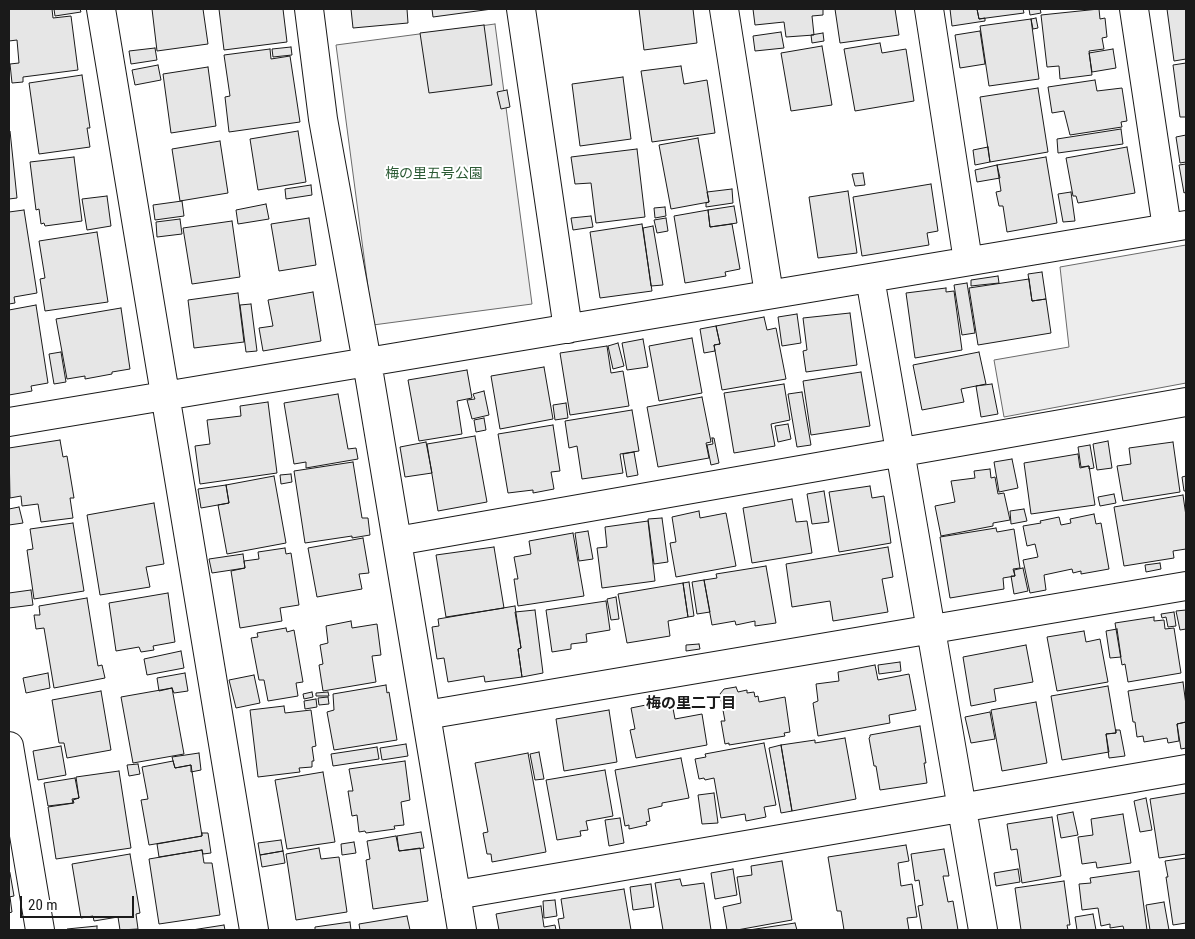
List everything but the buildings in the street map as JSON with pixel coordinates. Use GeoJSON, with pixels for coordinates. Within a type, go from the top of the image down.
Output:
{"type":"FeatureCollection","features":[{"type":"Feature","properties":{"kind":"street"},"geometry":{"type":"LineString","coordinates":[[101,9],[254,930]]}},
{"type":"Feature","properties":{"kind":"street"},"geometry":{"type":"LineString","coordinates":[[309,9],[323,118],[367,362],[462,930]]}},
{"type":"Feature","properties":{"kind":"street"},"geometry":{"type":"LineString","coordinates":[[521,9],[568,329]]}},
{"type":"Feature","properties":{"kind":"street"},"geometry":{"type":"LineString","coordinates":[[724,9],[769,294]]}},
{"type":"Feature","properties":{"kind":"street"},"geometry":{"type":"LineString","coordinates":[[929,9],[968,261]]}},
{"type":"Feature","properties":{"kind":"street"},"geometry":{"type":"LineString","coordinates":[[9,422],[1177,226],[1134,9]]}},
{"type":"Feature","properties":{"kind":"street"},"geometry":{"type":"LineString","coordinates":[[870,278],[983,930]]}},
{"type":"Feature","properties":{"kind":"street"},"geometry":{"type":"LineString","coordinates":[[397,540],[1186,402]]}},
{"type":"Feature","properties":{"kind":"street"},"geometry":{"type":"LineString","coordinates":[[426,715],[1186,586]]}},
{"type":"Feature","properties":{"kind":"street"},"geometry":{"type":"LineString","coordinates":[[9,746],[40,930]]}},
{"type":"Feature","properties":{"kind":"street"},"geometry":{"type":"LineString","coordinates":[[456,895],[1186,769]]}},
{"type":"Feature","properties":{"kind":"shaded area","name":"梅の里五号公園"},"geometry":{"type":"Polygon","coordinates":[[[495,24],[532,304],[373,325],[336,45],[495,24]]]}},
{"type":"Feature","properties":{"kind":"shaded area"},"geometry":{"type":"Polygon","coordinates":[[[1186,245],[1186,383],[1004,417],[994,360],[1069,347],[1060,267],[1186,245]]]}},
{"type":"Feature","properties":{"kind":"district","name":"梅の里二丁目"},"geometry":{"type":"Point","coordinates":[691,704]}}]}
